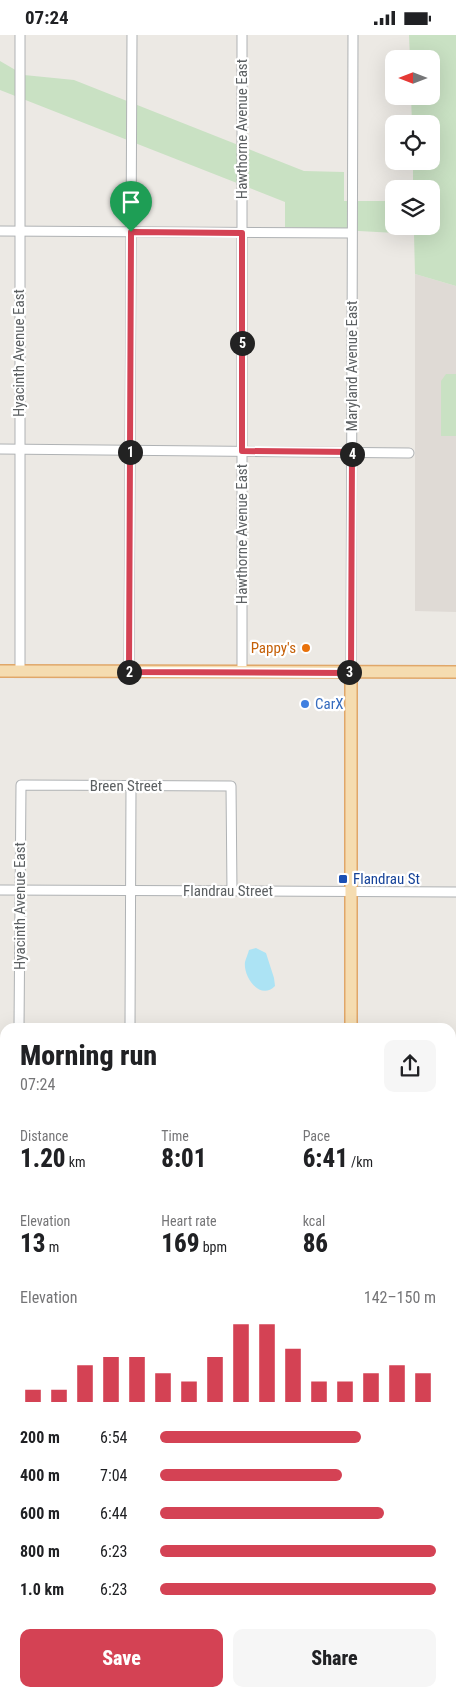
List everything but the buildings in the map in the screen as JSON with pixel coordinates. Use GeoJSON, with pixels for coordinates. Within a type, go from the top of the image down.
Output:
{"type":"FeatureCollection","features":[{"type":"Feature","properties":{"kind":"main road"},"geometry":{"type":"LineString","coordinates":[[0,671],[456,672]]}},
{"type":"Feature","properties":{"kind":"main road","name":"Maryland Avenue East"},"geometry":{"type":"LineString","coordinates":[[351,673],[351,1023]]}},
{"type":"Feature","properties":{"kind":"street","name":"Hyacinth Avenue East"},"geometry":{"type":"LineString","coordinates":[[20,35],[20,671]]}},
{"type":"Feature","properties":{"kind":"street"},"geometry":{"type":"LineString","coordinates":[[129,672],[132,35]]}},
{"type":"Feature","properties":{"kind":"street","name":"Hawthorne Avenue East"},"geometry":{"type":"LineString","coordinates":[[242,35],[242,672]]}},
{"type":"Feature","properties":{"kind":"street","name":"Maryland Avenue East"},"geometry":{"type":"LineString","coordinates":[[351,673],[353,35]]}},
{"type":"Feature","properties":{"kind":"street"},"geometry":{"type":"LineString","coordinates":[[0,231],[351,233]]}},
{"type":"Feature","properties":{"kind":"street"},"geometry":{"type":"LineString","coordinates":[[0,449],[408,453]]}},
{"type":"Feature","properties":{"kind":"street","name":"Hyacinth Avenue East"},"geometry":{"type":"LineString","coordinates":[[19,1023],[21,785]]}},
{"type":"Feature","properties":{"kind":"street","name":"Breen Street"},"geometry":{"type":"LineString","coordinates":[[21,785],[231,787],[232,891]]}},
{"type":"Feature","properties":{"kind":"street"},"geometry":{"type":"LineString","coordinates":[[130,1023],[131,787]]}},
{"type":"Feature","properties":{"kind":"street","name":"Flandrau Street"},"geometry":{"type":"LineString","coordinates":[[0,890],[456,892]]}},
{"type":"Feature","properties":{"kind":"shaded area"},"geometry":{"type":"Polygon","coordinates":[[[415,274],[456,286],[456,612],[415,611],[415,274]]]}},
{"type":"Feature","properties":{"kind":"green space"},"geometry":{"type":"Polygon","coordinates":[[[409,35],[456,35],[456,286],[415,274],[414,235],[440,235],[440,180],[413,180],[413,170],[440,170],[440,115],[412,115],[411,105],[440,105],[440,50],[410,50],[409,35]]]}},
{"type":"Feature","properties":{"kind":"green space"},"geometry":{"type":"Polygon","coordinates":[[[0,61],[24,75],[74,80],[304,171],[344,172],[344,201],[385,201],[385,232],[285,227],[285,202],[0,90],[0,61]]]}},
{"type":"Feature","properties":{"kind":"green space"},"geometry":{"type":"Polygon","coordinates":[[[446,374],[456,374],[456,436],[441,436],[441,381],[446,374]]]}},
{"type":"Feature","properties":{"kind":"water"},"geometry":{"type":"Polygon","coordinates":[[[256,948],[266,953],[274,978],[275,986],[269,990],[258,989],[250,980],[245,968],[249,950],[256,948]]]}},
{"type":"Feature","properties":{"kind":"place","name":"Pappy's"},"geometry":{"type":"Point","coordinates":[306,648]}},
{"type":"Feature","properties":{"kind":"place","name":"CarX"},"geometry":{"type":"Point","coordinates":[305,704]}},
{"type":"Feature","properties":{"kind":"place","name":"Flandrau St"},"geometry":{"type":"Point","coordinates":[343,879]}},
{"type":"Feature","properties":{"kind":"route"},"geometry":{"type":"LineString","coordinates":[[131,232],[242,233],[242,451],[352,452],[351,673],[129,672],[131,232]]}}]}
